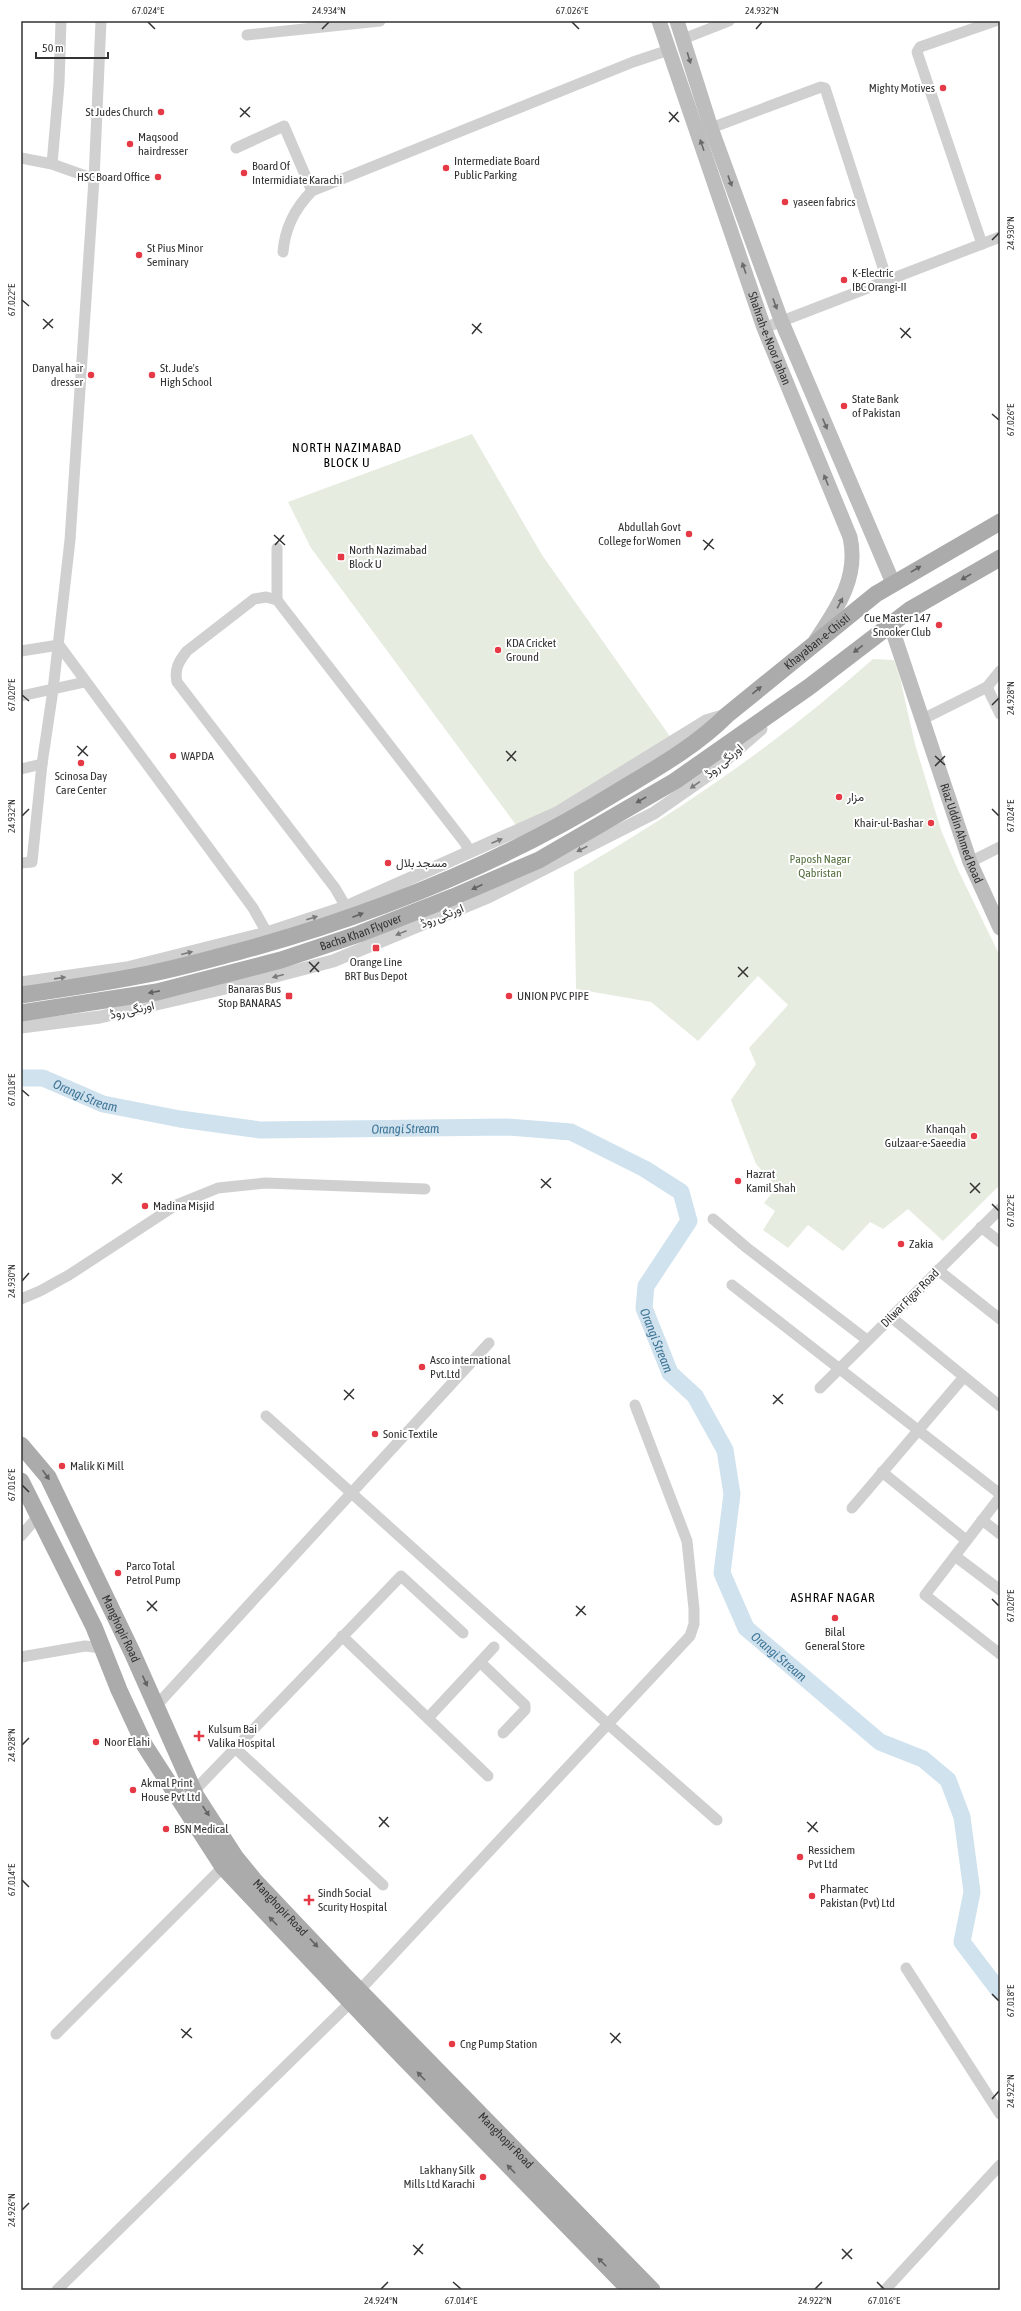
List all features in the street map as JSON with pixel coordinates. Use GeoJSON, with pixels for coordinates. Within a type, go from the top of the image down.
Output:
{"type":"FeatureCollection","features":[{"type":"Feature","properties":{"kind":"main road","name":"Shahrah-e-Noor Jahan"},"geometry":{"type":"LineString","coordinates":[[659,21],[764,328],[850,536],[852,546],[851,578],[839,604],[811,647]]}},
{"type":"Feature","properties":{"kind":"main road","name":"Shahrah-e-Noor Jahan"},"geometry":{"type":"LineString","coordinates":[[677,21],[711,128],[781,320],[893,583]]}},
{"type":"Feature","properties":{"kind":"main road","name":"Khayaban-e-Chisti"},"geometry":{"type":"LineString","coordinates":[[665,762],[697,741],[858,608],[893,583],[1000,522]]}},
{"type":"Feature","properties":{"kind":"main road"},"geometry":{"type":"LineString","coordinates":[[810,687],[890,623],[911,609],[1000,558]]}},
{"type":"Feature","properties":{"kind":"main road","name":"Riaz Uddin Ahmed Road"},"geometry":{"type":"LineString","coordinates":[[890,623],[921,720],[970,862],[1000,928]]}},
{"type":"Feature","properties":{"kind":"main road","name":"Bacha Khan Flyover"},"geometry":{"type":"LineString","coordinates":[[21,1013],[157,992],[281,960],[359,934],[453,897],[539,860],[675,781],[810,687]]}},
{"type":"Feature","properties":{"kind":"main road","name":"Bacha Khan Flyover"},"geometry":{"type":"LineString","coordinates":[[21,995],[144,975],[272,942],[352,918],[445,882],[478,866],[582,814],[665,762]]}},
{"type":"Feature","properties":{"kind":"main road","name":"Manghopir Road"},"geometry":{"type":"LineString","coordinates":[[21,1445],[48,1476],[128,1643],[194,1791],[236,1858],[355,1997],[630,2290]]}},
{"type":"Feature","properties":{"kind":"main road","name":"Manghopir Road"},"geometry":{"type":"LineString","coordinates":[[21,1481],[39,1514],[102,1648],[111,1672],[145,1746],[223,1867],[652,2290]]}},
{"type":"Feature","properties":{"kind":"main road"},"geometry":{"type":"LineString","coordinates":[[102,1648],[114,1654],[122,1651],[128,1643]]}},
{"type":"Feature","properties":{"kind":"main road"},"geometry":{"type":"LineString","coordinates":[[111,1672],[118,1662],[123,1659],[135,1659]]}},
{"type":"Feature","properties":{"kind":"street"},"geometry":{"type":"LineString","coordinates":[[52,164],[59,84],[61,21]]}},
{"type":"Feature","properties":{"kind":"street"},"geometry":{"type":"LineString","coordinates":[[21,863],[32,862],[42,764],[59,645],[70,540],[94,179],[101,21]]}},
{"type":"Feature","properties":{"kind":"street"},"geometry":{"type":"LineString","coordinates":[[247,35],[380,21]]}},
{"type":"Feature","properties":{"kind":"street"},"geometry":{"type":"LineString","coordinates":[[683,39],[729,21]]}},
{"type":"Feature","properties":{"kind":"street"},"geometry":{"type":"LineString","coordinates":[[982,244],[917,52],[920,47],[992,22]]}},
{"type":"Feature","properties":{"kind":"street"},"geometry":{"type":"LineString","coordinates":[[283,252],[287,227],[302,201],[312,191],[633,62],[669,50]]}},
{"type":"Feature","properties":{"kind":"street"},"geometry":{"type":"LineString","coordinates":[[711,128],[821,87],[825,88],[887,280]]}},
{"type":"Feature","properties":{"kind":"street"},"geometry":{"type":"LineString","coordinates":[[236,148],[284,126],[312,191]]}},
{"type":"Feature","properties":{"kind":"street"},"geometry":{"type":"LineString","coordinates":[[21,158],[52,164],[94,179]]}},
{"type":"Feature","properties":{"kind":"street"},"geometry":{"type":"LineString","coordinates":[[764,328],[781,320],[1000,237]]}},
{"type":"Feature","properties":{"kind":"street"},"geometry":{"type":"LineString","coordinates":[[277,548],[277,600]]}},
{"type":"Feature","properties":{"kind":"street"},"geometry":{"type":"LineString","coordinates":[[346,907],[330,882],[178,682],[176,675],[179,662],[187,651],[254,599],[266,597],[277,600],[465,843],[470,852]]}},
{"type":"Feature","properties":{"kind":"street"},"geometry":{"type":"LineString","coordinates":[[21,651],[59,645]]}},
{"type":"Feature","properties":{"kind":"street"},"geometry":{"type":"LineString","coordinates":[[59,645],[253,908],[267,933]]}},
{"type":"Feature","properties":{"kind":"street"},"geometry":{"type":"LineString","coordinates":[[921,720],[987,687],[1000,671]]}},
{"type":"Feature","properties":{"kind":"street"},"geometry":{"type":"LineString","coordinates":[[21,696],[85,682]]}},
{"type":"Feature","properties":{"kind":"street","name":"اورنگی روڈ"},"geometry":{"type":"LineString","coordinates":[[21,1027],[100,1017],[268,978],[333,961],[488,897],[654,813],[707,776],[810,687]]}},
{"type":"Feature","properties":{"kind":"street"},"geometry":{"type":"LineString","coordinates":[[987,687],[1000,714]]}},
{"type":"Feature","properties":{"kind":"street"},"geometry":{"type":"LineString","coordinates":[[21,983],[127,968],[267,933],[346,907],[557,814],[706,721],[727,715]]}},
{"type":"Feature","properties":{"kind":"street"},"geometry":{"type":"LineString","coordinates":[[21,769],[42,764]]}},
{"type":"Feature","properties":{"kind":"street"},"geometry":{"type":"LineString","coordinates":[[970,862],[1000,847]]}},
{"type":"Feature","properties":{"kind":"street"},"geometry":{"type":"LineString","coordinates":[[21,1299],[40,1291],[69,1275],[176,1205],[218,1188],[266,1183],[425,1189]]}},
{"type":"Feature","properties":{"kind":"street","name":"Dilwar Figar Road"},"geometry":{"type":"LineString","coordinates":[[820,1388],[1000,1209]]}},
{"type":"Feature","properties":{"kind":"street"},"geometry":{"type":"LineString","coordinates":[[713,1219],[747,1248],[867,1340]]}},
{"type":"Feature","properties":{"kind":"street"},"geometry":{"type":"LineString","coordinates":[[982,1227],[1000,1242]]}},
{"type":"Feature","properties":{"kind":"street"},"geometry":{"type":"LineString","coordinates":[[938,1270],[1000,1319]]}},
{"type":"Feature","properties":{"kind":"street"},"geometry":{"type":"LineString","coordinates":[[732,1285],[840,1367],[1000,1495],[925,1595],[1000,1654]]}},
{"type":"Feature","properties":{"kind":"street"},"geometry":{"type":"LineString","coordinates":[[891,1317],[1000,1406]]}},
{"type":"Feature","properties":{"kind":"street"},"geometry":{"type":"LineString","coordinates":[[156,1706],[490,1343]]}},
{"type":"Feature","properties":{"kind":"street"},"geometry":{"type":"LineString","coordinates":[[852,1508],[964,1378]]}},
{"type":"Feature","properties":{"kind":"street"},"geometry":{"type":"LineString","coordinates":[[57,2290],[355,1997],[681,1648],[690,1636],[694,1624],[687,1541],[635,1405]]}},
{"type":"Feature","properties":{"kind":"street"},"geometry":{"type":"LineString","coordinates":[[266,1416],[609,1725],[717,1820]]}},
{"type":"Feature","properties":{"kind":"street"},"geometry":{"type":"LineString","coordinates":[[882,1472],[966,1540]]}},
{"type":"Feature","properties":{"kind":"street"},"geometry":{"type":"LineString","coordinates":[[21,1536],[39,1514]]}},
{"type":"Feature","properties":{"kind":"street"},"geometry":{"type":"LineString","coordinates":[[982,1520],[1000,1534]]}},
{"type":"Feature","properties":{"kind":"street"},"geometry":{"type":"LineString","coordinates":[[955,1556],[1000,1590]]}},
{"type":"Feature","properties":{"kind":"street"},"geometry":{"type":"LineString","coordinates":[[194,1791],[401,1576],[463,1633]]}},
{"type":"Feature","properties":{"kind":"street"},"geometry":{"type":"LineString","coordinates":[[342,1636],[488,1776]]}},
{"type":"Feature","properties":{"kind":"street"},"geometry":{"type":"LineString","coordinates":[[21,1657],[85,1646],[102,1648]]}},
{"type":"Feature","properties":{"kind":"street"},"geometry":{"type":"LineString","coordinates":[[428,1718],[494,1647]]}},
{"type":"Feature","properties":{"kind":"street"},"geometry":{"type":"LineString","coordinates":[[480,1662],[525,1705],[525,1710],[503,1733]]}},
{"type":"Feature","properties":{"kind":"street"},"geometry":{"type":"LineString","coordinates":[[235,1748],[383,1885]]}},
{"type":"Feature","properties":{"kind":"street"},"geometry":{"type":"LineString","coordinates":[[56,2034],[223,1867]]}},
{"type":"Feature","properties":{"kind":"street"},"geometry":{"type":"LineString","coordinates":[[906,1968],[1000,2114]]}},
{"type":"Feature","properties":{"kind":"street"},"geometry":{"type":"LineString","coordinates":[[885,2290],[1000,2165]]}},
{"type":"Feature","properties":{"kind":"green space","name":"KDA Cricket Ground"},"geometry":{"type":"Polygon","coordinates":[[[472,434],[542,555],[676,745],[519,829],[311,548],[288,502],[472,434]]]}},
{"type":"Feature","properties":{"kind":"green space","name":"Paposh Nagar Qabristan"},"geometry":{"type":"Polygon","coordinates":[[[873,659],[894,660],[900,678],[915,744],[941,830],[958,870],[1000,956],[1000,1185],[943,1241],[908,1209],[883,1229],[870,1222],[843,1251],[808,1225],[788,1248],[763,1230],[775,1211],[764,1203],[777,1187],[756,1164],[731,1100],[756,1064],[749,1048],[788,1005],[758,976],[698,1041],[651,1002],[576,989],[574,872],[653,824],[729,773],[803,718],[873,659]]]}},
{"type":"Feature","properties":{"kind":"waterway","name":"Orangi Stream"},"geometry":{"type":"LineString","coordinates":[[21,1078],[43,1078],[103,1104],[180,1119],[260,1130],[507,1127],[571,1132],[645,1169],[681,1192],[689,1221],[646,1286],[644,1308],[670,1373],[695,1396],[725,1450],[732,1494],[722,1573],[746,1628],[880,1742],[923,1759],[948,1780],[962,1817],[972,1892],[962,1942],[1000,1992]]}},
{"type":"Feature","properties":{"kind":"place","name":"Mighty Motives"},"geometry":{"type":"Point","coordinates":[943,88]}},
{"type":"Feature","properties":{"kind":"place","name":"St Judes Church"},"geometry":{"type":"Point","coordinates":[161,112]}},
{"type":"Feature","properties":{"kind":"place","name":"Maqsood hairdresser"},"geometry":{"type":"Point","coordinates":[130,144]}},
{"type":"Feature","properties":{"kind":"place","name":"Intermediate Board Public Parking"},"geometry":{"type":"Point","coordinates":[446,168]}},
{"type":"Feature","properties":{"kind":"place","name":"Board Of Intermidiate Karachi"},"geometry":{"type":"Point","coordinates":[244,173]}},
{"type":"Feature","properties":{"kind":"place","name":"HSC Board Office"},"geometry":{"type":"Point","coordinates":[158,177]}},
{"type":"Feature","properties":{"kind":"place","name":"yaseen fabrics"},"geometry":{"type":"Point","coordinates":[785,202]}},
{"type":"Feature","properties":{"kind":"place","name":"St Pius Minor Seminary"},"geometry":{"type":"Point","coordinates":[139,255]}},
{"type":"Feature","properties":{"kind":"place","name":"K-Electric IBC Orangi-II"},"geometry":{"type":"Point","coordinates":[844,280]}},
{"type":"Feature","properties":{"kind":"place","name":"Danyal hair dresser"},"geometry":{"type":"Point","coordinates":[91,375]}},
{"type":"Feature","properties":{"kind":"place","name":"St. Jude's High School"},"geometry":{"type":"Point","coordinates":[152,375]}},
{"type":"Feature","properties":{"kind":"place","name":"State Bank of Pakistan"},"geometry":{"type":"Point","coordinates":[844,406]}},
{"type":"Feature","properties":{"kind":"place","name":"Abdullah Govt College for Women"},"geometry":{"type":"Point","coordinates":[689,534]}},
{"type":"Feature","properties":{"kind":"place","name":"North Nazimabad Block U"},"geometry":{"type":"Point","coordinates":[341,557]}},
{"type":"Feature","properties":{"kind":"place","name":"Cue Master 147 Snooker Club"},"geometry":{"type":"Point","coordinates":[939,625]}},
{"type":"Feature","properties":{"kind":"place","name":"KDA Cricket Ground"},"geometry":{"type":"Point","coordinates":[498,650]}},
{"type":"Feature","properties":{"kind":"place","name":"WAPDA"},"geometry":{"type":"Point","coordinates":[173,756]}},
{"type":"Feature","properties":{"kind":"place","name":"Scinosa Day Care Center"},"geometry":{"type":"Point","coordinates":[81,763]}},
{"type":"Feature","properties":{"kind":"place","name":"مزار"},"geometry":{"type":"Point","coordinates":[839,797]}},
{"type":"Feature","properties":{"kind":"place","name":"Khair-ul-Bashar"},"geometry":{"type":"Point","coordinates":[931,823]}},
{"type":"Feature","properties":{"kind":"place","name":"مسجد بلال"},"geometry":{"type":"Point","coordinates":[388,863]}},
{"type":"Feature","properties":{"kind":"place","name":"Orange Line BRT Bus Depot"},"geometry":{"type":"Point","coordinates":[376,948]}},
{"type":"Feature","properties":{"kind":"place","name":"Banaras Bus Stop BANARAS"},"geometry":{"type":"Point","coordinates":[289,996]}},
{"type":"Feature","properties":{"kind":"place","name":"UNION PVC PIPE"},"geometry":{"type":"Point","coordinates":[509,996]}},
{"type":"Feature","properties":{"kind":"place","name":"Khanqah Gulzaar-e-Saeedia"},"geometry":{"type":"Point","coordinates":[974,1136]}},
{"type":"Feature","properties":{"kind":"place","name":"Hazrat Kamil Shah"},"geometry":{"type":"Point","coordinates":[738,1181]}},
{"type":"Feature","properties":{"kind":"place","name":"Madina Misjid"},"geometry":{"type":"Point","coordinates":[145,1206]}},
{"type":"Feature","properties":{"kind":"place","name":"Zakia"},"geometry":{"type":"Point","coordinates":[901,1244]}},
{"type":"Feature","properties":{"kind":"place","name":"Asco international Pvt.Ltd"},"geometry":{"type":"Point","coordinates":[422,1367]}},
{"type":"Feature","properties":{"kind":"place","name":"Sonic Textile"},"geometry":{"type":"Point","coordinates":[375,1434]}},
{"type":"Feature","properties":{"kind":"place","name":"Malik Ki Mill"},"geometry":{"type":"Point","coordinates":[62,1466]}},
{"type":"Feature","properties":{"kind":"place","name":"Parco Total Petrol Pump"},"geometry":{"type":"Point","coordinates":[118,1573]}},
{"type":"Feature","properties":{"kind":"place","name":"Bilal General Store"},"geometry":{"type":"Point","coordinates":[835,1618]}},
{"type":"Feature","properties":{"kind":"place","name":"Kulsum Bai Valika Hospital"},"geometry":{"type":"Point","coordinates":[199,1736]}},
{"type":"Feature","properties":{"kind":"place","name":"Noor Elahi"},"geometry":{"type":"Point","coordinates":[96,1742]}},
{"type":"Feature","properties":{"kind":"place","name":"Akmal Print House Pvt Ltd"},"geometry":{"type":"Point","coordinates":[133,1790]}},
{"type":"Feature","properties":{"kind":"place","name":"BSN Medical"},"geometry":{"type":"Point","coordinates":[166,1829]}},
{"type":"Feature","properties":{"kind":"place","name":"Ressichem Pvt Ltd"},"geometry":{"type":"Point","coordinates":[800,1857]}},
{"type":"Feature","properties":{"kind":"place","name":"Pharmatec Pakistan (Pvt) Ltd"},"geometry":{"type":"Point","coordinates":[812,1896]}},
{"type":"Feature","properties":{"kind":"place","name":"Sindh Social Scurity Hospital"},"geometry":{"type":"Point","coordinates":[309,1900]}},
{"type":"Feature","properties":{"kind":"place","name":"Cng Pump Station"},"geometry":{"type":"Point","coordinates":[452,2044]}},
{"type":"Feature","properties":{"kind":"place","name":"Lakhany Silk Mills Ltd Karachi"},"geometry":{"type":"Point","coordinates":[483,2177]}},
{"type":"Feature","properties":{"kind":"district","name":"NORTH NAZIMABAD BLOCK U"},"geometry":{"type":"Point","coordinates":[347,454]}},
{"type":"Feature","properties":{"kind":"district","name":"ASHRAF NAGAR"},"geometry":{"type":"Point","coordinates":[833,1597]}}]}
